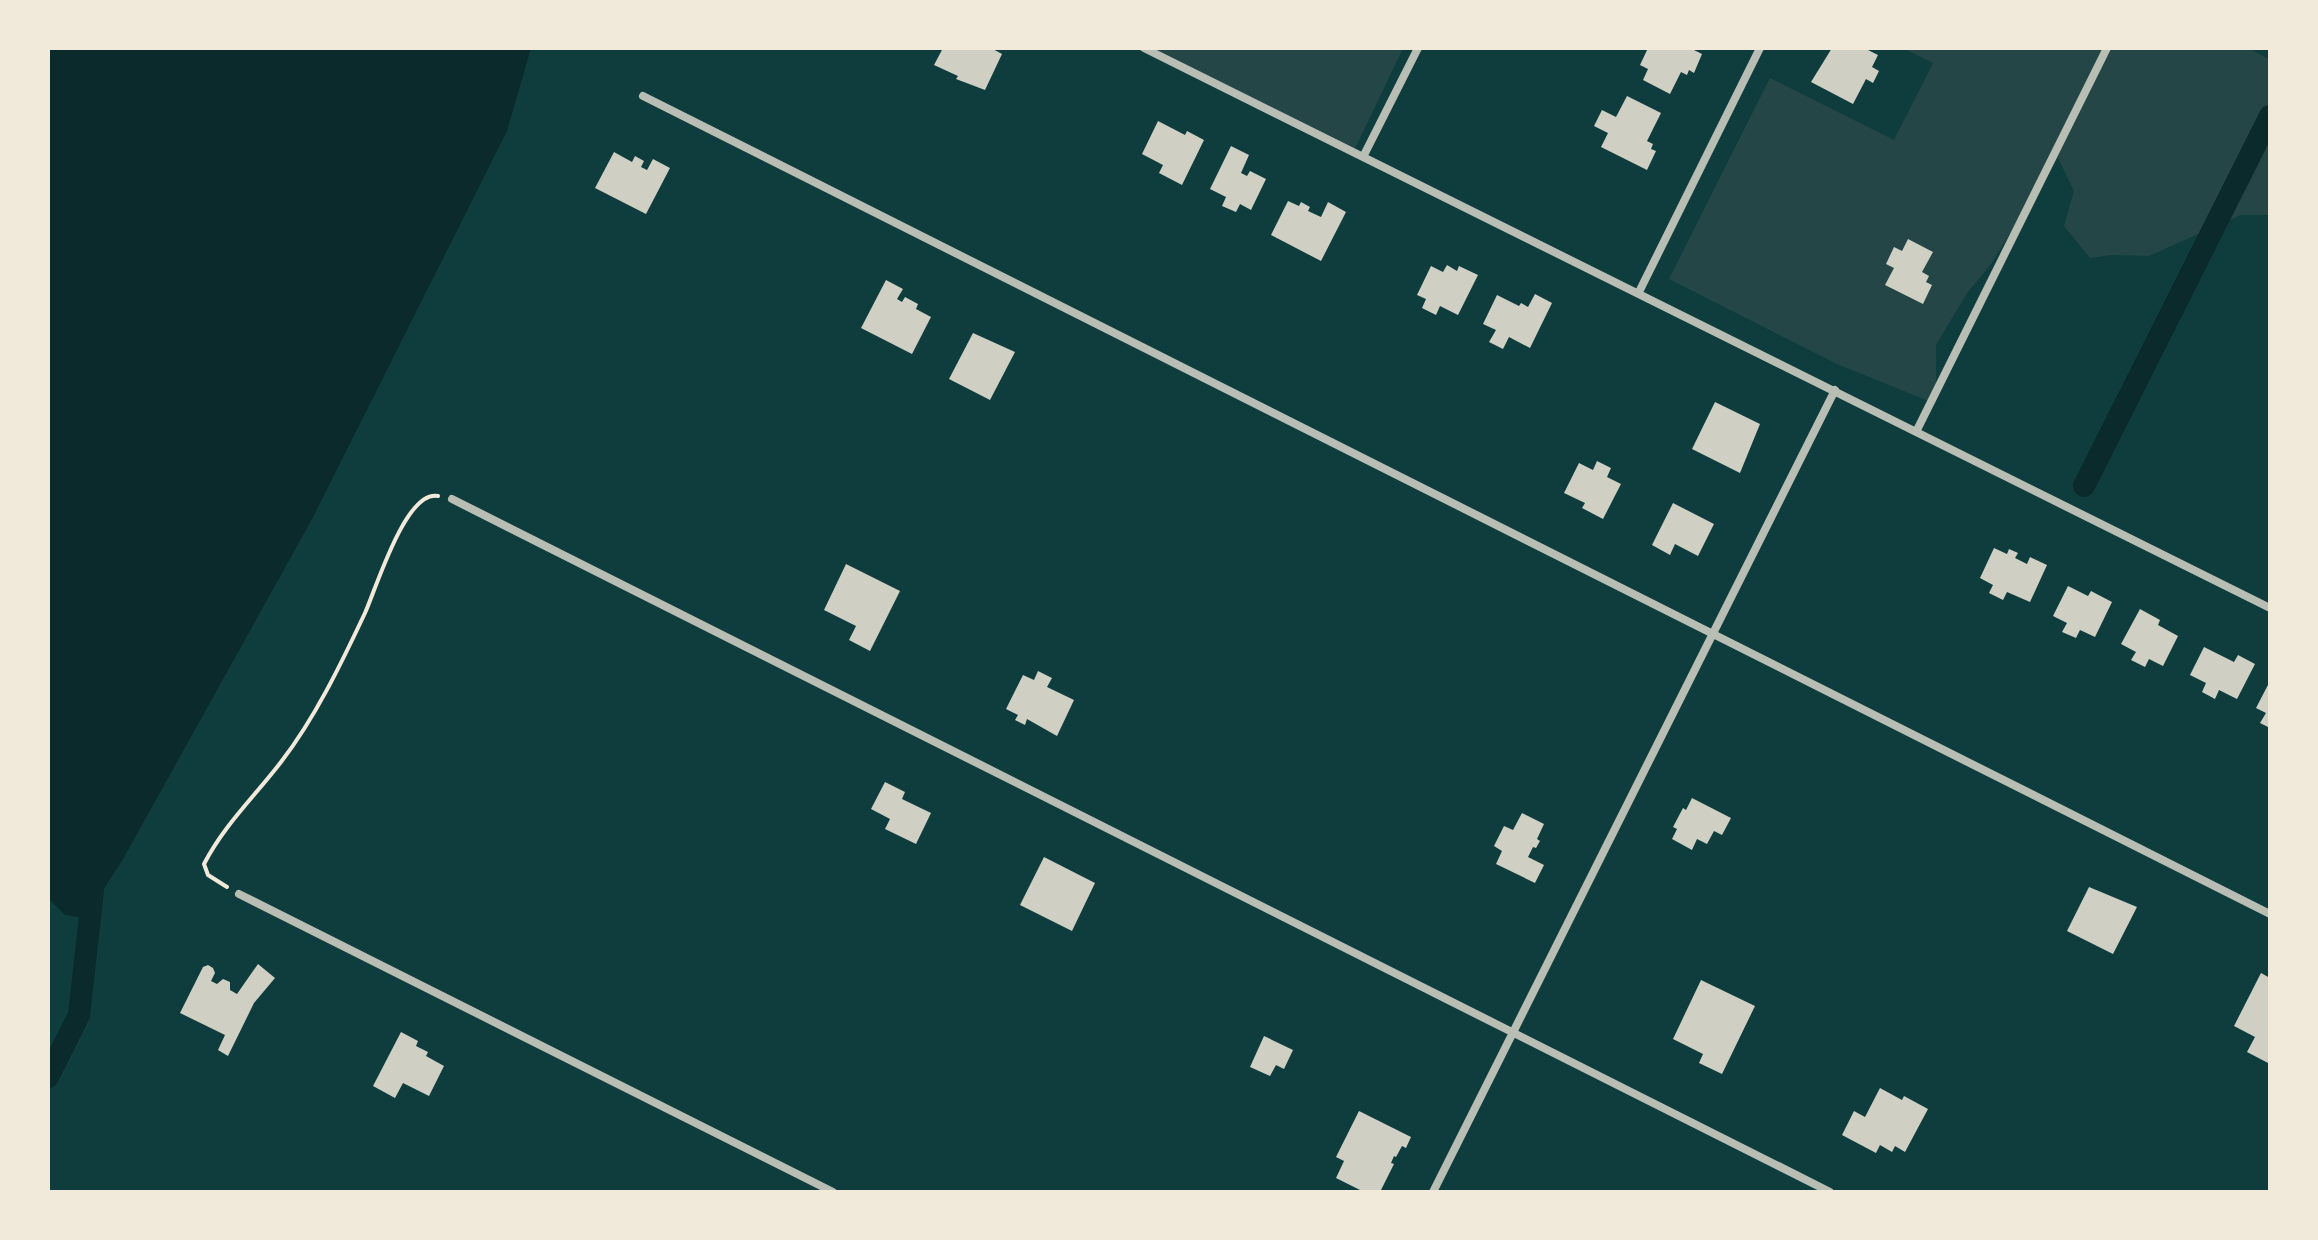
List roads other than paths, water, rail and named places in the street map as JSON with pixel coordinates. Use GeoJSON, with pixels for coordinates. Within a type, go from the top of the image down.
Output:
{"type":"FeatureCollection","features":[{"type":"Feature","properties":{"kind":"street"},"geometry":{"type":"LineString","coordinates":[[1144,48],[2270,608]]}},
{"type":"Feature","properties":{"kind":"street"},"geometry":{"type":"LineString","coordinates":[[1363,157],[1418,48]]}},
{"type":"Feature","properties":{"kind":"street"},"geometry":{"type":"LineString","coordinates":[[1639,292],[1760,48]]}},
{"type":"Feature","properties":{"kind":"street"},"geometry":{"type":"LineString","coordinates":[[1916,432],[2107,48]]}},
{"type":"Feature","properties":{"kind":"street"},"geometry":{"type":"LineString","coordinates":[[643,96],[2270,914]]}},
{"type":"Feature","properties":{"kind":"street"},"geometry":{"type":"LineString","coordinates":[[1433,1192],[1835,390]]}},
{"type":"Feature","properties":{"kind":"street"},"geometry":{"type":"LineString","coordinates":[[452,499],[1830,1192]]}},
{"type":"Feature","properties":{"kind":"street"},"geometry":{"type":"LineString","coordinates":[[239,894],[833,1192]]}},
{"type":"Feature","properties":{"kind":"waterway"},"geometry":{"type":"LineString","coordinates":[[2084,486],[2270,116]]}},
{"type":"Feature","properties":{"kind":"waterway"},"geometry":{"type":"LineString","coordinates":[[48,1077],[79,1015],[93,890]]}}]}
